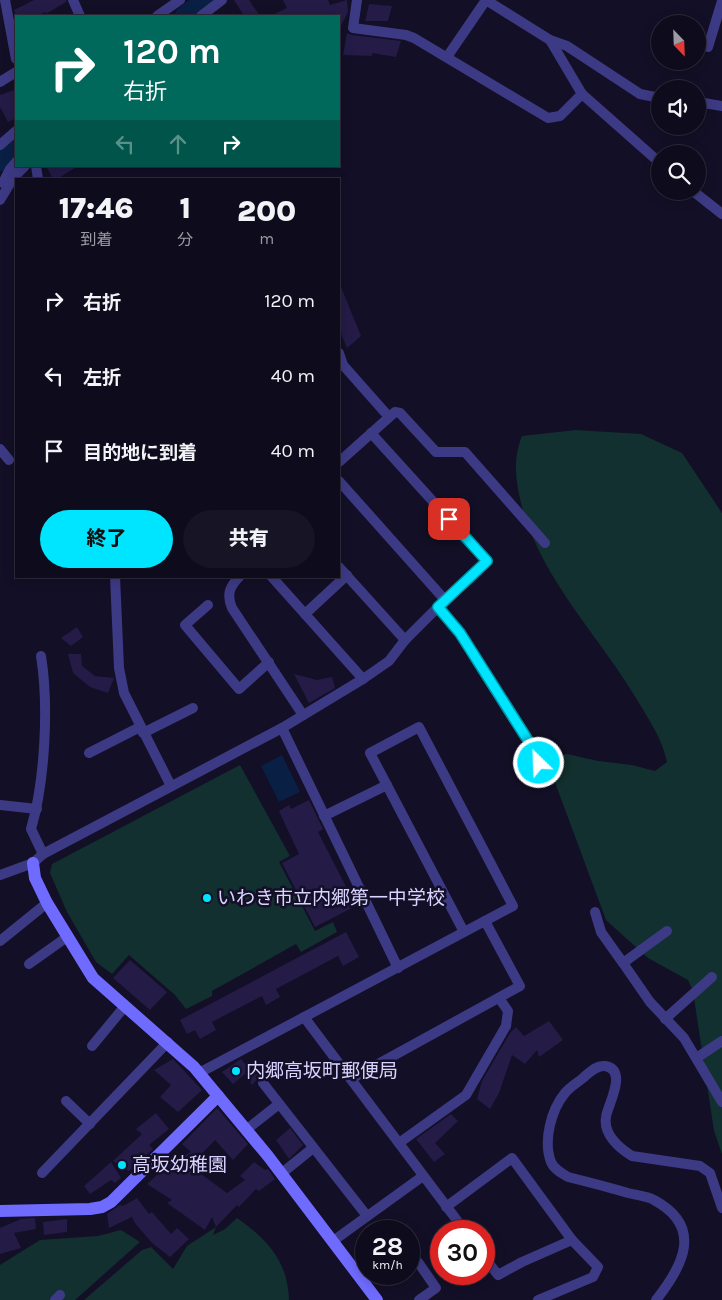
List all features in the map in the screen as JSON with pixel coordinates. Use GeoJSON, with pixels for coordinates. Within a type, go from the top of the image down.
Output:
{"type":"FeatureCollection","features":[{"type":"Feature","properties":{"kind":"street"},"geometry":{"type":"LineString","coordinates":[[5,0],[15,54]]}},
{"type":"Feature","properties":{"kind":"street"},"geometry":{"type":"LineString","coordinates":[[73,0],[80,15]]}},
{"type":"Feature","properties":{"kind":"street"},"geometry":{"type":"LineString","coordinates":[[158,15],[180,0]]}},
{"type":"Feature","properties":{"kind":"street"},"geometry":{"type":"LineString","coordinates":[[202,15],[222,0]]}},
{"type":"Feature","properties":{"kind":"street"},"geometry":{"type":"LineString","coordinates":[[357,0],[354,28],[406,34],[548,118],[560,116],[582,94]]}},
{"type":"Feature","properties":{"kind":"street"},"geometry":{"type":"LineString","coordinates":[[447,58],[486,0],[550,40],[567,46],[640,94],[651,96]]}},
{"type":"Feature","properties":{"kind":"street"},"geometry":{"type":"LineString","coordinates":[[708,47],[722,1]]}},
{"type":"Feature","properties":{"kind":"street"},"geometry":{"type":"LineString","coordinates":[[550,40],[582,94],[651,155]]}},
{"type":"Feature","properties":{"kind":"street"},"geometry":{"type":"LineString","coordinates":[[0,82],[15,73]]}},
{"type":"Feature","properties":{"kind":"street"},"geometry":{"type":"LineString","coordinates":[[706,103],[722,106]]}},
{"type":"Feature","properties":{"kind":"street"},"geometry":{"type":"LineString","coordinates":[[0,145],[15,132]]}},
{"type":"Feature","properties":{"kind":"street"},"geometry":{"type":"LineString","coordinates":[[0,194],[10,169],[15,163]]}},
{"type":"Feature","properties":{"kind":"street"},"geometry":{"type":"LineString","coordinates":[[0,200],[14,176],[25,167]]}},
{"type":"Feature","properties":{"kind":"street"},"geometry":{"type":"LineString","coordinates":[[704,200],[722,214]]}},
{"type":"Feature","properties":{"kind":"street"},"geometry":{"type":"LineString","coordinates":[[340,356],[343,365],[389,417]]}},
{"type":"Feature","properties":{"kind":"street"},"geometry":{"type":"LineString","coordinates":[[340,461],[395,412],[400,413],[436,452],[465,452],[545,543]]}},
{"type":"Feature","properties":{"kind":"street"},"geometry":{"type":"LineString","coordinates":[[0,875],[38,858],[282,728],[363,679],[389,661],[405,640],[487,561],[371,433]]}},
{"type":"Feature","properties":{"kind":"street"},"geometry":{"type":"LineString","coordinates":[[0,449],[9,460]]}},
{"type":"Feature","properties":{"kind":"street"},"geometry":{"type":"LineString","coordinates":[[340,482],[442,604],[536,753],[540,768]]}},
{"type":"Feature","properties":{"kind":"street"},"geometry":{"type":"LineString","coordinates":[[340,568],[405,640]]}},
{"type":"Feature","properties":{"kind":"street"},"geometry":{"type":"LineString","coordinates":[[305,614],[347,575]]}},
{"type":"Feature","properties":{"kind":"street"},"geometry":{"type":"LineString","coordinates":[[115,578],[119,668],[124,693],[141,730],[171,786]]}},
{"type":"Feature","properties":{"kind":"street"},"geometry":{"type":"LineString","coordinates":[[238,578],[232,584],[228,598],[232,608],[304,715]]}},
{"type":"Feature","properties":{"kind":"street"},"geometry":{"type":"LineString","coordinates":[[273,578],[363,679]]}},
{"type":"Feature","properties":{"kind":"street"},"geometry":{"type":"LineString","coordinates":[[208,605],[185,625],[239,688],[269,662]]}},
{"type":"Feature","properties":{"kind":"street"},"geometry":{"type":"LineString","coordinates":[[41,656],[46,686],[37,809],[31,829],[38,858],[35,878],[47,903],[93,978],[168,1042],[199,1073],[282,1173],[375,1299]]}},
{"type":"Feature","properties":{"kind":"street"},"geometry":{"type":"LineString","coordinates":[[89,753],[193,708]]}},
{"type":"Feature","properties":{"kind":"street"},"geometry":{"type":"LineString","coordinates":[[199,1073],[513,906],[419,727],[370,753],[464,932]]}},
{"type":"Feature","properties":{"kind":"street"},"geometry":{"type":"LineString","coordinates":[[282,728],[398,968]]}},
{"type":"Feature","properties":{"kind":"street"},"geometry":{"type":"LineString","coordinates":[[324,816],[387,785]]}},
{"type":"Feature","properties":{"kind":"street"},"geometry":{"type":"LineString","coordinates":[[0,805],[37,809]]}},
{"type":"Feature","properties":{"kind":"street"},"geometry":{"type":"LineString","coordinates":[[0,941],[47,903]]}},
{"type":"Feature","properties":{"kind":"street"},"geometry":{"type":"LineString","coordinates":[[595,912],[601,932],[650,1002],[684,1038],[698,1057],[722,1102]]}},
{"type":"Feature","properties":{"kind":"street"},"geometry":{"type":"LineString","coordinates":[[350,1079],[520,986],[486,921]]}},
{"type":"Feature","properties":{"kind":"street"},"geometry":{"type":"LineString","coordinates":[[623,963],[667,931]]}},
{"type":"Feature","properties":{"kind":"street"},"geometry":{"type":"LineString","coordinates":[[29,964],[67,937]]}},
{"type":"Feature","properties":{"kind":"street"},"geometry":{"type":"LineString","coordinates":[[665,1019],[712,977]]}},
{"type":"Feature","properties":{"kind":"street"},"geometry":{"type":"LineString","coordinates":[[399,1143],[466,1095],[506,1026],[508,1011],[499,998]]}},
{"type":"Feature","properties":{"kind":"street"},"geometry":{"type":"LineString","coordinates":[[92,1046],[125,1006]]}},
{"type":"Feature","properties":{"kind":"street"},"geometry":{"type":"LineString","coordinates":[[304,1018],[456,1220]]}},
{"type":"Feature","properties":{"kind":"street"},"geometry":{"type":"LineString","coordinates":[[698,1057],[722,1041]]}},
{"type":"Feature","properties":{"kind":"street"},"geometry":{"type":"LineString","coordinates":[[42,1173],[168,1042]]}},
{"type":"Feature","properties":{"kind":"street"},"geometry":{"type":"LineString","coordinates":[[656,1300],[674,1277],[683,1257],[684,1239],[679,1223],[669,1211],[653,1199],[568,1177],[558,1170],[552,1163],[548,1146],[550,1128],[556,1107],[566,1092],[595,1068],[604,1066],[611,1068],[616,1076],[616,1089],[606,1117],[609,1135],[623,1150],[632,1156],[700,1166],[710,1173],[722,1208]]}},
{"type":"Feature","properties":{"kind":"street"},"geometry":{"type":"LineString","coordinates":[[263,1083],[367,1216]]}},
{"type":"Feature","properties":{"kind":"street"},"geometry":{"type":"LineString","coordinates":[[0,1211],[90,1209],[102,1207],[111,1202],[218,1096]]}},
{"type":"Feature","properties":{"kind":"street"},"geometry":{"type":"LineString","coordinates":[[66,1101],[90,1124]]}},
{"type":"Feature","properties":{"kind":"street"},"geometry":{"type":"LineString","coordinates":[[246,1130],[279,1104]]}},
{"type":"Feature","properties":{"kind":"street"},"geometry":{"type":"LineString","coordinates":[[282,1173],[314,1148]]}},
{"type":"Feature","properties":{"kind":"street"},"geometry":{"type":"LineString","coordinates":[[446,1207],[512,1158],[572,1240],[598,1267],[593,1277],[538,1300]]}},
{"type":"Feature","properties":{"kind":"street"},"geometry":{"type":"LineString","coordinates":[[333,1241],[423,1176]]}},
{"type":"Feature","properties":{"kind":"street"},"geometry":{"type":"LineString","coordinates":[[495,1271],[498,1275],[572,1240]]}},
{"type":"Feature","properties":{"kind":"street"},"geometry":{"type":"LineString","coordinates":[[419,1300],[436,1288],[420,1265]]}},
{"type":"Feature","properties":{"kind":"green space"},"geometry":{"type":"Polygon","coordinates":[[[576,430],[641,434],[682,453],[722,513],[722,1154],[714,1131],[693,991],[688,980],[648,958],[606,920],[550,769],[549,758],[567,754],[598,761],[632,765],[655,771],[667,762],[652,724],[624,679],[558,585],[531,534],[522,507],[518,489],[516,463],[522,436],[576,430]]]}},
{"type":"Feature","properties":{"kind":"green space"},"geometry":{"type":"Polygon","coordinates":[[[240,765],[290,856],[279,862],[315,931],[333,922],[337,932],[301,952],[296,944],[212,991],[212,996],[186,1009],[175,995],[129,955],[112,974],[96,962],[67,912],[50,873],[52,864],[240,765]]]}},
{"type":"Feature","properties":{"kind":"green space"},"geometry":{"type":"Polygon","coordinates":[[[237,1218],[258,1234],[274,1252],[285,1274],[289,1300],[84,1300],[142,1250],[151,1247],[173,1269],[187,1246],[216,1227],[213,1235],[225,1229],[237,1218]]]}},
{"type":"Feature","properties":{"kind":"green space"},"geometry":{"type":"Polygon","coordinates":[[[121,1230],[140,1242],[75,1300],[0,1300],[0,1265],[40,1240],[98,1236],[121,1230]]]}},
{"type":"Feature","properties":{"kind":"water"},"geometry":{"type":"Polygon","coordinates":[[[282,755],[300,792],[279,802],[261,766],[282,755]]]}},
{"type":"Feature","properties":{"kind":"building"},"geometry":{"type":"Polygon","coordinates":[[[34,0],[66,0],[66,2],[46,14],[45,12],[39,15],[16,15],[14,10],[34,0]]]}},
{"type":"Feature","properties":{"kind":"building"},"geometry":{"type":"Polygon","coordinates":[[[234,0],[249,0],[259,15],[243,15],[234,0]]]}},
{"type":"Feature","properties":{"kind":"building"},"geometry":{"type":"Polygon","coordinates":[[[283,0],[328,0],[330,5],[347,0],[348,12],[340,28],[340,15],[272,15],[287,8],[283,0]]]}},
{"type":"Feature","properties":{"kind":"building"},"geometry":{"type":"Polygon","coordinates":[[[369,4],[392,6],[388,21],[365,21],[369,4]]]}},
{"type":"Feature","properties":{"kind":"building"},"geometry":{"type":"Polygon","coordinates":[[[347,33],[401,41],[396,57],[372,53],[372,56],[343,55],[347,33]]]}},
{"type":"Feature","properties":{"kind":"building"},"geometry":{"type":"Polygon","coordinates":[[[14,90],[15,118],[8,122],[0,107],[0,95],[14,90]]]}},
{"type":"Feature","properties":{"kind":"building"},"geometry":{"type":"Polygon","coordinates":[[[47,167],[76,167],[59,178],[52,178],[47,167]]]}},
{"type":"Feature","properties":{"kind":"building"},"geometry":{"type":"Polygon","coordinates":[[[340,284],[361,336],[347,348],[340,331],[340,284]]]}},
{"type":"Feature","properties":{"kind":"building"},"geometry":{"type":"Polygon","coordinates":[[[77,627],[83,637],[71,646],[61,638],[77,627]]]}},
{"type":"Feature","properties":{"kind":"building"},"geometry":{"type":"Polygon","coordinates":[[[68,654],[81,654],[82,666],[95,676],[114,678],[108,693],[90,687],[73,673],[68,654]]]}},
{"type":"Feature","properties":{"kind":"building"},"geometry":{"type":"Polygon","coordinates":[[[294,674],[317,680],[332,677],[335,688],[309,703],[294,674]]]}},
{"type":"Feature","properties":{"kind":"building"},"geometry":{"type":"Polygon","coordinates":[[[309,800],[323,829],[318,832],[356,906],[315,927],[282,863],[299,854],[279,811],[289,805],[291,809],[309,800]]]}},
{"type":"Feature","properties":{"kind":"building"},"geometry":{"type":"Polygon","coordinates":[[[346,932],[359,957],[343,966],[338,956],[276,989],[280,997],[266,1005],[262,996],[212,1022],[216,1030],[200,1039],[195,1030],[187,1034],[180,1020],[346,932]]]}},
{"type":"Feature","properties":{"kind":"building"},"geometry":{"type":"Polygon","coordinates":[[[130,960],[167,992],[150,1010],[113,978],[130,960]]]}},
{"type":"Feature","properties":{"kind":"building"},"geometry":{"type":"Polygon","coordinates":[[[549,1021],[563,1040],[539,1057],[537,1050],[525,1064],[512,1055],[499,1093],[490,1109],[477,1099],[482,1081],[510,1033],[516,1027],[524,1036],[549,1021]]]}},
{"type":"Feature","properties":{"kind":"building"},"geometry":{"type":"Polygon","coordinates":[[[173,1059],[202,1090],[178,1112],[160,1097],[171,1085],[154,1070],[173,1059]]]}},
{"type":"Feature","properties":{"kind":"building"},"geometry":{"type":"Polygon","coordinates":[[[241,1059],[250,1070],[233,1084],[222,1072],[241,1059]]]}},
{"type":"Feature","properties":{"kind":"building"},"geometry":{"type":"Polygon","coordinates":[[[263,1066],[269,1074],[259,1077],[252,1085],[247,1077],[263,1066]]]}},
{"type":"Feature","properties":{"kind":"building"},"geometry":{"type":"Polygon","coordinates":[[[217,1108],[248,1144],[233,1160],[215,1140],[194,1162],[200,1168],[197,1171],[227,1193],[245,1180],[240,1176],[254,1162],[265,1170],[268,1169],[275,1179],[259,1191],[256,1189],[216,1227],[212,1217],[205,1230],[167,1203],[172,1200],[147,1184],[160,1172],[155,1170],[161,1164],[165,1165],[191,1152],[182,1144],[217,1108]]]}},
{"type":"Feature","properties":{"kind":"building"},"geometry":{"type":"Polygon","coordinates":[[[156,1113],[169,1129],[149,1145],[153,1149],[129,1171],[113,1161],[142,1134],[136,1129],[156,1113]]]}},
{"type":"Feature","properties":{"kind":"building"},"geometry":{"type":"Polygon","coordinates":[[[451,1114],[458,1121],[435,1143],[445,1154],[434,1162],[416,1139],[451,1114]]]}},
{"type":"Feature","properties":{"kind":"building"},"geometry":{"type":"Polygon","coordinates":[[[290,1128],[303,1145],[289,1159],[276,1140],[290,1128]]]}},
{"type":"Feature","properties":{"kind":"building"},"geometry":{"type":"Polygon","coordinates":[[[111,1162],[121,1178],[115,1183],[111,1180],[90,1194],[84,1186],[111,1162]]]}},
{"type":"Feature","properties":{"kind":"building"},"geometry":{"type":"Polygon","coordinates":[[[137,1198],[149,1214],[152,1212],[171,1234],[177,1228],[189,1239],[170,1257],[152,1243],[132,1217],[109,1228],[107,1214],[120,1205],[123,1206],[137,1198]]]}},
{"type":"Feature","properties":{"kind":"building"},"geometry":{"type":"Polygon","coordinates":[[[35,1218],[36,1229],[14,1233],[21,1248],[0,1254],[0,1228],[21,1219],[35,1218]]]}},
{"type":"Feature","properties":{"kind":"building"},"geometry":{"type":"Polygon","coordinates":[[[67,1219],[67,1232],[44,1235],[43,1222],[67,1219]]]}},
{"type":"Feature","properties":{"kind":"waterway"},"geometry":{"type":"LineString","coordinates":[[186,15],[206,0]]}},
{"type":"Feature","properties":{"kind":"waterway"},"geometry":{"type":"LineString","coordinates":[[0,161],[15,140]]}},
{"type":"Feature","properties":{"kind":"place","name":"いわき市立内郷第一中学校"},"geometry":{"type":"Point","coordinates":[207,898]}},
{"type":"Feature","properties":{"kind":"place","name":"内郷高坂町郵便局"},"geometry":{"type":"Point","coordinates":[236,1071]}},
{"type":"Feature","properties":{"kind":"place","name":"高坂幼稚園"},"geometry":{"type":"Point","coordinates":[122,1165]}},
{"type":"Feature","properties":{"kind":"route"},"geometry":{"type":"LineString","coordinates":[[449,519],[487,561],[438,607],[460,633],[536,753],[539,763]]}}]}
